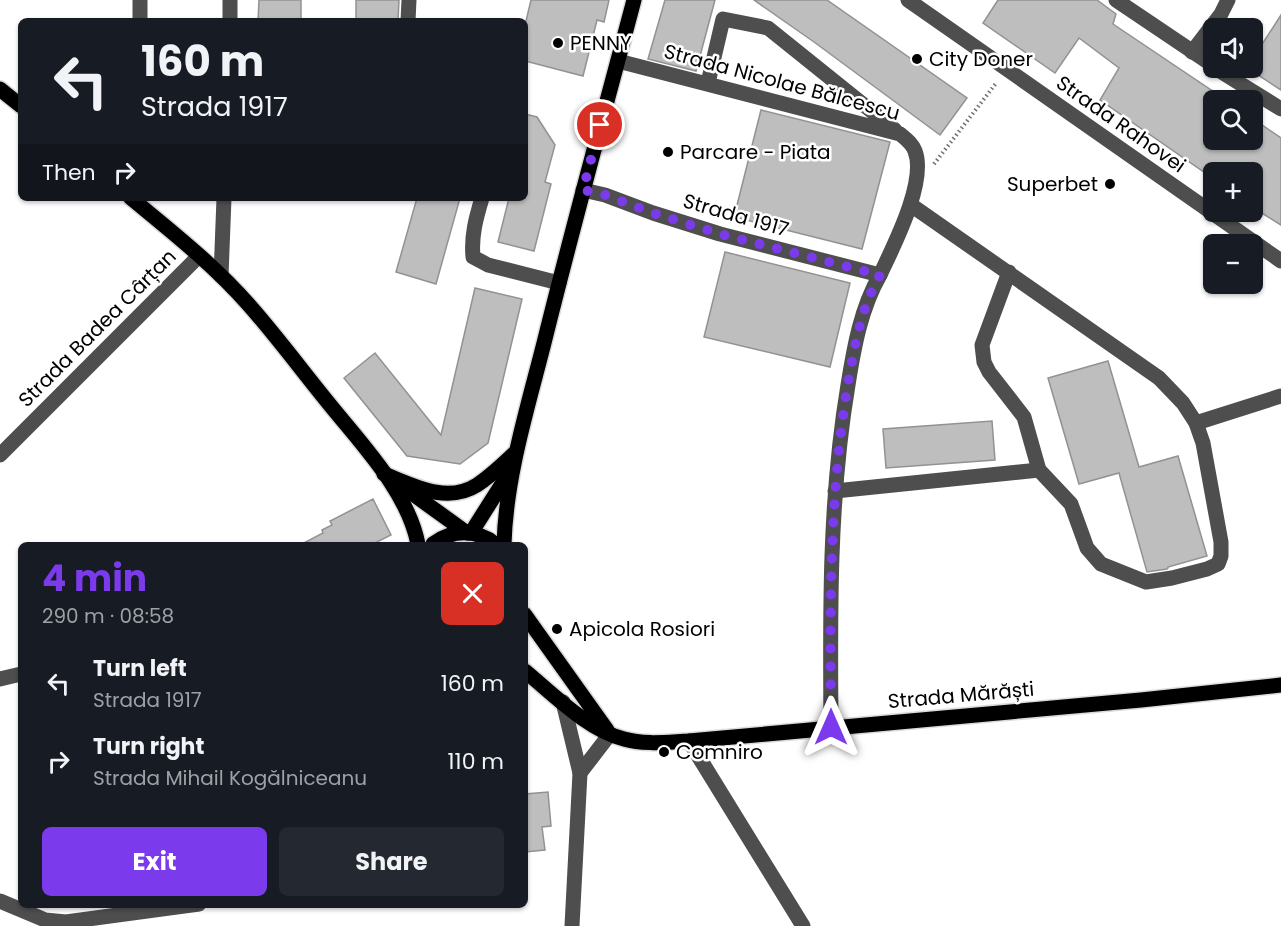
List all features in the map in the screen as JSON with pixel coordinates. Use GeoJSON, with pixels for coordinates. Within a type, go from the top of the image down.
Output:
{"type":"FeatureCollection","features":[{"type":"Feature","properties":{"kind":"main road"},"geometry":{"type":"LineString","coordinates":[[504,542],[506,512],[516,452],[634,0]]}},
{"type":"Feature","properties":{"kind":"main road"},"geometry":{"type":"LineString","coordinates":[[0,89],[18,104]]}},
{"type":"Feature","properties":{"kind":"main road"},"geometry":{"type":"LineString","coordinates":[[135,201],[199,256],[249,305],[384,474],[404,505],[417,542]]}},
{"type":"Feature","properties":{"kind":"main road"},"geometry":{"type":"LineString","coordinates":[[384,474],[428,492],[445,494],[462,492],[476,486],[516,452]]}},
{"type":"Feature","properties":{"kind":"main road"},"geometry":{"type":"LineString","coordinates":[[469,533],[502,484],[516,452]]}},
{"type":"Feature","properties":{"kind":"main road"},"geometry":{"type":"LineString","coordinates":[[384,474],[469,533]]}},
{"type":"Feature","properties":{"kind":"main road"},"geometry":{"type":"LineString","coordinates":[[436,542],[453,534],[469,533],[492,542]]}},
{"type":"Feature","properties":{"kind":"main road"},"geometry":{"type":"LineString","coordinates":[[528,619],[610,734]]}},
{"type":"Feature","properties":{"kind":"main road","name":"Strada Mărăști"},"geometry":{"type":"LineString","coordinates":[[528,674],[592,725],[624,739],[654,743],[1141,700],[1281,685]]}},
{"type":"Feature","properties":{"kind":"street"},"geometry":{"type":"LineString","coordinates":[[140,0],[140,18]]}},
{"type":"Feature","properties":{"kind":"street"},"geometry":{"type":"LineString","coordinates":[[230,0],[230,18]]}},
{"type":"Feature","properties":{"kind":"street"},"geometry":{"type":"LineString","coordinates":[[408,18],[409,0]]}},
{"type":"Feature","properties":{"kind":"street","name":"Strada Rahovei"},"geometry":{"type":"LineString","coordinates":[[908,0],[1281,261]]}},
{"type":"Feature","properties":{"kind":"street"},"geometry":{"type":"LineString","coordinates":[[1116,0],[1203,60]]}},
{"type":"Feature","properties":{"kind":"street"},"geometry":{"type":"LineString","coordinates":[[1192,52],[1221,14],[1228,0]]}},
{"type":"Feature","properties":{"kind":"street"},"geometry":{"type":"LineString","coordinates":[[708,83],[723,19],[768,28],[900,134]]}},
{"type":"Feature","properties":{"kind":"street","name":"Strada Nicolae Bălcescu"},"geometry":{"type":"LineString","coordinates":[[618,60],[900,134],[909,141],[916,156],[917,167],[912,197],[863,316],[853,353],[835,491],[831,617],[831,727]]}},
{"type":"Feature","properties":{"kind":"street"},"geometry":{"type":"LineString","coordinates":[[1232,78],[1281,109]]}},
{"type":"Feature","properties":{"kind":"street","name":"Strada 1917"},"geometry":{"type":"LineString","coordinates":[[583,190],[605,195],[720,234],[880,275]]}},
{"type":"Feature","properties":{"kind":"street"},"geometry":{"type":"LineString","coordinates":[[912,197],[1009,272],[1159,378],[1183,403],[1196,423],[1203,443],[1221,542],[1221,556],[1218,564],[1172,578],[1146,582],[1101,564],[1087,548],[1071,504],[1039,470],[1023,417],[984,362],[982,345],[1009,272]]}},
{"type":"Feature","properties":{"kind":"street"},"geometry":{"type":"LineString","coordinates":[[220,276],[224,201]]}},
{"type":"Feature","properties":{"kind":"street"},"geometry":{"type":"LineString","coordinates":[[481,201],[475,221],[473,257],[488,265],[559,283]]}},
{"type":"Feature","properties":{"kind":"street","name":"Strada Badea Cârțan"},"geometry":{"type":"LineString","coordinates":[[0,455],[199,256]]}},
{"type":"Feature","properties":{"kind":"street"},"geometry":{"type":"LineString","coordinates":[[1196,423],[1281,396]]}},
{"type":"Feature","properties":{"kind":"street"},"geometry":{"type":"LineString","coordinates":[[835,491],[1039,470]]}},
{"type":"Feature","properties":{"kind":"street"},"geometry":{"type":"LineString","coordinates":[[0,679],[18,675]]}},
{"type":"Feature","properties":{"kind":"street"},"geometry":{"type":"LineString","coordinates":[[562,702],[580,773],[572,926]]}},
{"type":"Feature","properties":{"kind":"street"},"geometry":{"type":"LineString","coordinates":[[580,773],[610,734]]}},
{"type":"Feature","properties":{"kind":"street"},"geometry":{"type":"LineString","coordinates":[[689,741],[803,926]]}},
{"type":"Feature","properties":{"kind":"street"},"geometry":{"type":"LineString","coordinates":[[0,901],[45,920],[66,922],[169,908]]}},
{"type":"Feature","properties":{"kind":"path"},"geometry":{"type":"LineString","coordinates":[[912,197],[1007,69]]}},
{"type":"Feature","properties":{"kind":"building"},"geometry":{"type":"Polygon","coordinates":[[[259,0],[301,0],[301,18],[258,18],[259,0]]]}},
{"type":"Feature","properties":{"kind":"building"},"geometry":{"type":"Polygon","coordinates":[[[356,0],[399,0],[398,18],[356,18],[356,0]]]}},
{"type":"Feature","properties":{"kind":"building","name":"PENNY"},"geometry":{"type":"Polygon","coordinates":[[[531,0],[609,0],[604,22],[597,20],[583,76],[528,62],[527,18],[531,0]]]}},
{"type":"Feature","properties":{"kind":"building"},"geometry":{"type":"Polygon","coordinates":[[[665,0],[715,0],[696,71],[648,59],[665,0]]]}},
{"type":"Feature","properties":{"kind":"building"},"geometry":{"type":"Polygon","coordinates":[[[754,0],[827,0],[967,98],[940,135],[754,0]]]}},
{"type":"Feature","properties":{"kind":"building"},"geometry":{"type":"Polygon","coordinates":[[[998,0],[1097,0],[1116,14],[1113,24],[1211,90],[1203,90],[1203,150],[1263,150],[1263,126],[1281,138],[1281,225],[1263,214],[1263,162],[1203,162],[1203,171],[1100,100],[1119,68],[1079,38],[1055,73],[983,23],[998,0]]]}},
{"type":"Feature","properties":{"kind":"building"},"geometry":{"type":"Polygon","coordinates":[[[1281,15],[1281,90],[1263,78],[1263,43],[1281,15]]]}},
{"type":"Feature","properties":{"kind":"building"},"geometry":{"type":"Polygon","coordinates":[[[761,110],[890,142],[862,249],[734,217],[761,110]]]}},
{"type":"Feature","properties":{"kind":"building"},"geometry":{"type":"Polygon","coordinates":[[[528,115],[537,117],[555,145],[545,182],[551,184],[534,251],[498,242],[508,201],[528,201],[528,115]]]}},
{"type":"Feature","properties":{"kind":"building"},"geometry":{"type":"Polygon","coordinates":[[[416,201],[459,201],[436,284],[396,272],[416,201]]]}},
{"type":"Feature","properties":{"kind":"building"},"geometry":{"type":"Polygon","coordinates":[[[725,252],[850,283],[830,367],[704,337],[725,252]]]}},
{"type":"Feature","properties":{"kind":"building"},"geometry":{"type":"Polygon","coordinates":[[[475,288],[522,299],[488,443],[460,464],[407,456],[344,378],[375,353],[441,435],[475,288]]]}},
{"type":"Feature","properties":{"kind":"building"},"geometry":{"type":"Polygon","coordinates":[[[1108,361],[1139,467],[1178,456],[1207,556],[1167,569],[1147,572],[1119,473],[1079,484],[1048,378],[1108,361]]]}},
{"type":"Feature","properties":{"kind":"building"},"geometry":{"type":"Polygon","coordinates":[[[992,421],[995,460],[886,468],[883,429],[992,421]]]}},
{"type":"Feature","properties":{"kind":"building"},"geometry":{"type":"Polygon","coordinates":[[[373,499],[391,535],[377,542],[306,542],[323,533],[322,530],[332,525],[330,521],[373,499]]]}},
{"type":"Feature","properties":{"kind":"building"},"geometry":{"type":"Polygon","coordinates":[[[548,792],[551,826],[542,827],[545,850],[528,852],[528,794],[548,792]]]}},
{"type":"Feature","properties":{"kind":"place","name":"PENNY"},"geometry":{"type":"Point","coordinates":[558,43]}},
{"type":"Feature","properties":{"kind":"place","name":"City Doner"},"geometry":{"type":"Point","coordinates":[917,59]}},
{"type":"Feature","properties":{"kind":"place","name":"Parcare - Piata"},"geometry":{"type":"Point","coordinates":[668,152]}},
{"type":"Feature","properties":{"kind":"place","name":"Superbet"},"geometry":{"type":"Point","coordinates":[1110,184]}},
{"type":"Feature","properties":{"kind":"place","name":"Apicola Rosiori"},"geometry":{"type":"Point","coordinates":[557,629]}},
{"type":"Feature","properties":{"kind":"place","name":"Comniro"},"geometry":{"type":"Point","coordinates":[664,752]}},
{"type":"Feature","properties":{"kind":"route"},"geometry":{"type":"LineString","coordinates":[[600,125],[583,190],[605,195],[720,234],[880,275],[863,316],[853,353],[839,452],[835,491],[831,617],[831,727]]}}]}
